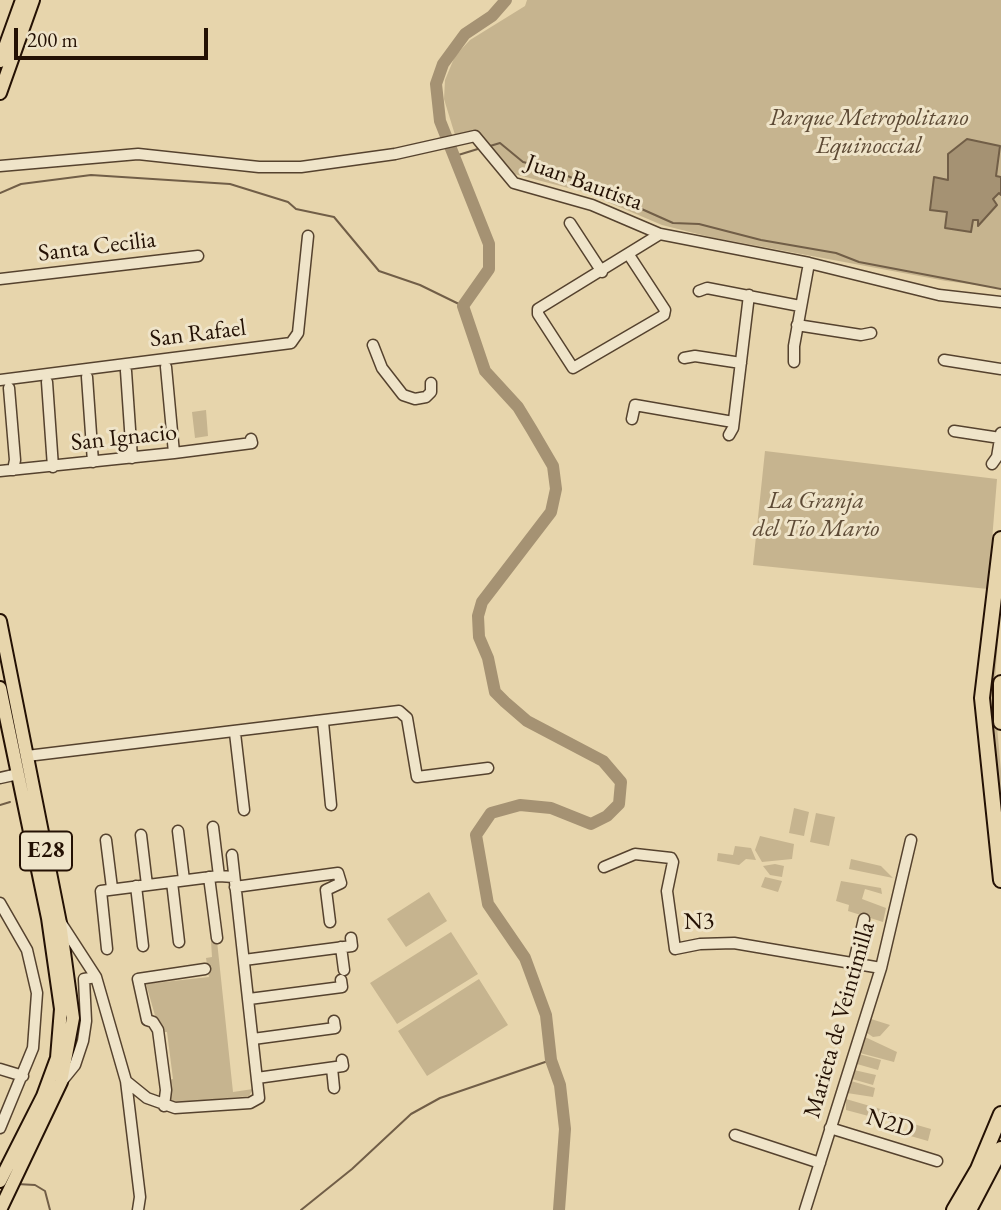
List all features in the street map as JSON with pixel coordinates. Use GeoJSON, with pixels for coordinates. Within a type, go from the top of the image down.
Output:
{"type":"FeatureCollection","features":[{"type":"Feature","properties":{"kind":"highway"},"geometry":{"type":"LineString","coordinates":[[1001,539],[982,698],[1001,880]]}},
{"type":"Feature","properties":{"kind":"highway"},"geometry":{"type":"LineString","coordinates":[[1001,683],[1001,722]]}},
{"type":"Feature","properties":{"kind":"highway"},"geometry":{"type":"LineString","coordinates":[[954,1210],[978,1169],[1001,1114]]}},
{"type":"Feature","properties":{"kind":"highway"},"geometry":{"type":"LineString","coordinates":[[969,1210],[1001,1149]]}},
{"type":"Feature","properties":{"kind":"main road"},"geometry":{"type":"LineString","coordinates":[[0,61],[22,0]]}},
{"type":"Feature","properties":{"kind":"main road"},"geometry":{"type":"LineString","coordinates":[[0,93],[33,0]]}},
{"type":"Feature","properties":{"kind":"main road","name":"E28"},"geometry":{"type":"LineString","coordinates":[[0,621],[27,756],[32,812],[61,1009],[57,1058],[17,1159]]}},
{"type":"Feature","properties":{"kind":"main road","name":"E28"},"geometry":{"type":"LineString","coordinates":[[0,688],[18,774],[32,812],[60,923],[73,1018],[61,1082],[4,1179],[0,1210]]}},
{"type":"Feature","properties":{"kind":"street","name":"Juan Bautista"},"geometry":{"type":"LineString","coordinates":[[0,166],[138,154],[292,168],[396,153],[475,136],[514,183],[592,205],[660,234],[809,264],[939,295],[1001,302]]}},
{"type":"Feature","properties":{"kind":"street"},"geometry":{"type":"LineString","coordinates":[[570,223],[602,272]]}},
{"type":"Feature","properties":{"kind":"street"},"geometry":{"type":"LineString","coordinates":[[629,255],[665,310],[664,315],[573,368],[537,311],[660,234]]}},
{"type":"Feature","properties":{"kind":"street","name":"San Rafael"},"geometry":{"type":"LineString","coordinates":[[0,380],[291,343],[298,333],[308,236]]}},
{"type":"Feature","properties":{"kind":"street","name":"Santa Cecilia"},"geometry":{"type":"LineString","coordinates":[[0,279],[198,256]]}},
{"type":"Feature","properties":{"kind":"street"},"geometry":{"type":"LineString","coordinates":[[794,362],[797,324],[809,264]]}},
{"type":"Feature","properties":{"kind":"street"},"geometry":{"type":"LineString","coordinates":[[699,290],[706,288],[800,306]]}},
{"type":"Feature","properties":{"kind":"street"},"geometry":{"type":"LineString","coordinates":[[729,435],[733,422],[749,295]]}},
{"type":"Feature","properties":{"kind":"street"},"geometry":{"type":"LineString","coordinates":[[797,324],[861,335],[871,333]]}},
{"type":"Feature","properties":{"kind":"street"},"geometry":{"type":"LineString","coordinates":[[373,345],[382,369],[403,395],[415,399],[426,397],[430,393],[431,383]]}},
{"type":"Feature","properties":{"kind":"street"},"geometry":{"type":"LineString","coordinates":[[684,358],[695,356],[741,363]]}},
{"type":"Feature","properties":{"kind":"street"},"geometry":{"type":"LineString","coordinates":[[944,360],[1001,369]]}},
{"type":"Feature","properties":{"kind":"street"},"geometry":{"type":"LineString","coordinates":[[166,367],[174,453]]}},
{"type":"Feature","properties":{"kind":"street"},"geometry":{"type":"LineString","coordinates":[[126,371],[132,458]]}},
{"type":"Feature","properties":{"kind":"street"},"geometry":{"type":"LineString","coordinates":[[87,377],[93,462]]}},
{"type":"Feature","properties":{"kind":"street"},"geometry":{"type":"LineString","coordinates":[[47,382],[53,467]]}},
{"type":"Feature","properties":{"kind":"street"},"geometry":{"type":"LineString","coordinates":[[9,388],[13,470]]}},
{"type":"Feature","properties":{"kind":"street"},"geometry":{"type":"LineString","coordinates":[[632,419],[635,405],[733,422]]}},
{"type":"Feature","properties":{"kind":"street"},"geometry":{"type":"LineString","coordinates":[[954,431],[1000,435],[997,457],[992,464]]}},
{"type":"Feature","properties":{"kind":"street","name":"San Ignacio"},"geometry":{"type":"LineString","coordinates":[[0,471],[174,453],[251,441]]}},
{"type":"Feature","properties":{"kind":"street"},"geometry":{"type":"LineString","coordinates":[[27,756],[401,711],[407,718],[417,777],[488,768]]}},
{"type":"Feature","properties":{"kind":"street"},"geometry":{"type":"LineString","coordinates":[[323,722],[331,805]]}},
{"type":"Feature","properties":{"kind":"street"},"geometry":{"type":"LineString","coordinates":[[235,733],[244,810]]}},
{"type":"Feature","properties":{"kind":"street"},"geometry":{"type":"LineString","coordinates":[[0,778],[18,774]]}},
{"type":"Feature","properties":{"kind":"street"},"geometry":{"type":"LineString","coordinates":[[213,827],[217,938]]}},
{"type":"Feature","properties":{"kind":"street"},"geometry":{"type":"LineString","coordinates":[[178,831],[184,880]]}},
{"type":"Feature","properties":{"kind":"street"},"geometry":{"type":"LineString","coordinates":[[141,835],[143,946]]}},
{"type":"Feature","properties":{"kind":"street"},"geometry":{"type":"LineString","coordinates":[[106,840],[112,888]]}},
{"type":"Feature","properties":{"kind":"street","name":"Marieta de Veintimilla"},"geometry":{"type":"LineString","coordinates":[[806,1210],[881,968],[911,840]]}},
{"type":"Feature","properties":{"kind":"street","name":"N3"},"geometry":{"type":"LineString","coordinates":[[604,867],[635,854],[671,858],[673,862],[667,891],[675,949],[700,944],[734,943],[881,968]]}},
{"type":"Feature","properties":{"kind":"street"},"geometry":{"type":"LineString","coordinates":[[126,1082],[147,1098],[164,1105],[205,1107],[257,1101],[249,999],[232,855]]}},
{"type":"Feature","properties":{"kind":"street"},"geometry":{"type":"LineString","coordinates":[[107,949],[99,893],[112,888],[214,877],[251,884],[338,873],[341,883],[326,890],[330,922]]}},
{"type":"Feature","properties":{"kind":"street"},"geometry":{"type":"LineString","coordinates":[[172,882],[179,942]]}},
{"type":"Feature","properties":{"kind":"street"},"geometry":{"type":"LineString","coordinates":[[0,904],[19,932],[35,975],[36,1035],[23,1076],[0,1128]]}},
{"type":"Feature","properties":{"kind":"street"},"geometry":{"type":"LineString","coordinates":[[854,962],[864,919]]}},
{"type":"Feature","properties":{"kind":"street"},"geometry":{"type":"LineString","coordinates":[[60,923],[96,977],[126,1082],[141,1197],[138,1210]]}},
{"type":"Feature","properties":{"kind":"street"},"geometry":{"type":"LineString","coordinates":[[244,960],[352,946],[351,938]]}},
{"type":"Feature","properties":{"kind":"street"},"geometry":{"type":"LineString","coordinates":[[249,999],[342,987],[341,947]]}},
{"type":"Feature","properties":{"kind":"street"},"geometry":{"type":"LineString","coordinates":[[164,1105],[166,1090],[158,1030],[153,1022],[147,1020],[138,979],[205,969]]}},
{"type":"Feature","properties":{"kind":"street"},"geometry":{"type":"LineString","coordinates":[[61,1082],[75,1065],[83,1041],[86,1021],[84,979],[96,977]]}},
{"type":"Feature","properties":{"kind":"street"},"geometry":{"type":"LineString","coordinates":[[253,1039],[335,1028],[334,1021]]}},
{"type":"Feature","properties":{"kind":"street"},"geometry":{"type":"LineString","coordinates":[[257,1078],[343,1066],[342,1060]]}},
{"type":"Feature","properties":{"kind":"street"},"geometry":{"type":"LineString","coordinates":[[332,1068],[334,1088]]}},
{"type":"Feature","properties":{"kind":"street"},"geometry":{"type":"LineString","coordinates":[[0,1069],[23,1076]]}},
{"type":"Feature","properties":{"kind":"street","name":"N2D"},"geometry":{"type":"LineString","coordinates":[[830,1128],[937,1161]]}},
{"type":"Feature","properties":{"kind":"street"},"geometry":{"type":"LineString","coordinates":[[735,1135],[820,1163]]}},
{"type":"Feature","properties":{"kind":"green space","name":"Parque Metropolitano Equinoccial"},"geometry":{"type":"Polygon","coordinates":[[[527,0],[1001,0],[1001,288],[946,281],[710,237],[662,225],[584,192],[514,174],[482,136],[470,132],[455,135],[444,99],[445,80],[455,56],[470,40],[525,6],[527,0]]]}},
{"type":"Feature","properties":{"kind":"green space"},"geometry":{"type":"Polygon","coordinates":[[[206,410],[208,436],[195,438],[192,412],[206,410]]]}},
{"type":"Feature","properties":{"kind":"green space","name":"La Granja del Tío Mario"},"geometry":{"type":"Polygon","coordinates":[[[765,451],[997,479],[988,589],[753,565],[765,451]]]}},
{"type":"Feature","properties":{"kind":"green space"},"geometry":{"type":"Polygon","coordinates":[[[1001,602],[994,693],[1001,771],[1001,833],[991,693],[1001,602]]]}},
{"type":"Feature","properties":{"kind":"green space"},"geometry":{"type":"Polygon","coordinates":[[[794,808],[809,812],[804,836],[789,833],[794,808]]]}},
{"type":"Feature","properties":{"kind":"green space"},"geometry":{"type":"Polygon","coordinates":[[[816,813],[835,817],[829,846],[810,842],[816,813]]]}},
{"type":"Feature","properties":{"kind":"green space"},"geometry":{"type":"Polygon","coordinates":[[[760,836],[794,844],[792,859],[762,862],[755,850],[760,836]]]}},
{"type":"Feature","properties":{"kind":"green space"},"geometry":{"type":"Polygon","coordinates":[[[735,846],[751,848],[756,860],[746,859],[739,865],[717,861],[718,853],[733,855],[735,846]]]}},
{"type":"Feature","properties":{"kind":"green space"},"geometry":{"type":"Polygon","coordinates":[[[851,859],[881,866],[893,878],[849,869],[851,859]]]}},
{"type":"Feature","properties":{"kind":"green space"},"geometry":{"type":"Polygon","coordinates":[[[763,866],[784,866],[782,877],[770,875],[763,866]]]}},
{"type":"Feature","properties":{"kind":"green space"},"geometry":{"type":"Polygon","coordinates":[[[765,877],[782,881],[778,892],[761,887],[765,877]]]}},
{"type":"Feature","properties":{"kind":"green space"},"geometry":{"type":"Polygon","coordinates":[[[841,881],[881,888],[882,894],[865,889],[862,899],[886,908],[883,922],[848,911],[849,905],[836,901],[841,881]]]}},
{"type":"Feature","properties":{"kind":"green space"},"geometry":{"type":"Polygon","coordinates":[[[429,892],[447,921],[406,947],[387,919],[429,892]]]}},
{"type":"Feature","properties":{"kind":"green space"},"geometry":{"type":"Polygon","coordinates":[[[451,932],[478,974],[397,1024],[370,983],[451,932]]]}},
{"type":"Feature","properties":{"kind":"green space"},"geometry":{"type":"Polygon","coordinates":[[[211,941],[217,941],[233,1092],[253,1089],[249,1096],[171,1103],[168,1080],[173,1079],[167,1032],[163,1032],[156,1019],[146,984],[209,977],[206,958],[212,957],[211,941]]]}},
{"type":"Feature","properties":{"kind":"green space"},"geometry":{"type":"Polygon","coordinates":[[[479,979],[508,1025],[427,1076],[398,1031],[479,979]]]}},
{"type":"Feature","properties":{"kind":"green space"},"geometry":{"type":"Polygon","coordinates":[[[871,1019],[890,1025],[880,1036],[873,1037],[867,1033],[871,1019]]]}},
{"type":"Feature","properties":{"kind":"green space"},"geometry":{"type":"Polygon","coordinates":[[[865,1037],[897,1052],[894,1062],[860,1053],[865,1037]]]}},
{"type":"Feature","properties":{"kind":"green space"},"geometry":{"type":"Polygon","coordinates":[[[859,1054],[881,1060],[878,1070],[857,1064],[859,1054]]]}},
{"type":"Feature","properties":{"kind":"green space"},"geometry":{"type":"Polygon","coordinates":[[[854,1070],[876,1075],[873,1085],[852,1079],[854,1070]]]}},
{"type":"Feature","properties":{"kind":"green space"},"geometry":{"type":"Polygon","coordinates":[[[851,1081],[875,1088],[873,1097],[847,1093],[851,1081]]]}},
{"type":"Feature","properties":{"kind":"green space"},"geometry":{"type":"Polygon","coordinates":[[[846,1099],[894,1113],[891,1122],[846,1110],[846,1099]]]}},
{"type":"Feature","properties":{"kind":"green space"},"geometry":{"type":"Polygon","coordinates":[[[910,1123],[931,1129],[928,1141],[907,1135],[910,1123]]]}},
{"type":"Feature","properties":{"kind":"shaded area"},"geometry":{"type":"Polygon","coordinates":[[[967,139],[1000,146],[996,176],[1001,177],[1001,195],[999,193],[993,199],[997,205],[978,226],[978,220],[973,220],[971,232],[945,228],[947,212],[930,210],[934,177],[948,180],[948,154],[967,139]]]}},
{"type":"Feature","properties":{"kind":"waterway"},"geometry":{"type":"LineString","coordinates":[[506,0],[492,16],[465,34],[443,64],[436,84],[440,121],[489,244],[489,269],[463,306],[485,371],[518,407],[532,430],[553,466],[556,489],[551,512],[482,602],[478,616],[479,637],[488,658],[495,692],[527,721],[603,761],[621,782],[619,804],[607,816],[591,824],[551,808],[520,805],[491,813],[476,835],[488,904],[525,958],[546,1015],[551,1060],[560,1085],[565,1129],[559,1210]]}},
{"type":"Feature","properties":{"kind":"waterway"},"geometry":{"type":"LineString","coordinates":[[490,146],[500,143],[523,162],[552,169],[673,223],[699,224],[761,240],[836,253],[859,262],[1001,289]]}},
{"type":"Feature","properties":{"kind":"waterway"},"geometry":{"type":"LineString","coordinates":[[455,156],[481,148]]}},
{"type":"Feature","properties":{"kind":"waterway"},"geometry":{"type":"LineString","coordinates":[[0,193],[21,184],[91,175],[230,184],[288,202],[296,209],[334,217],[379,271],[420,285],[463,306]]}},
{"type":"Feature","properties":{"kind":"waterway"},"geometry":{"type":"LineString","coordinates":[[0,805],[10,802]]}},
{"type":"Feature","properties":{"kind":"waterway"},"geometry":{"type":"LineString","coordinates":[[301,1210],[352,1169],[411,1114],[440,1098],[551,1060]]}},
{"type":"Feature","properties":{"kind":"waterway"},"geometry":{"type":"LineString","coordinates":[[17,1184],[35,1185],[45,1191],[50,1210]]}}]}
